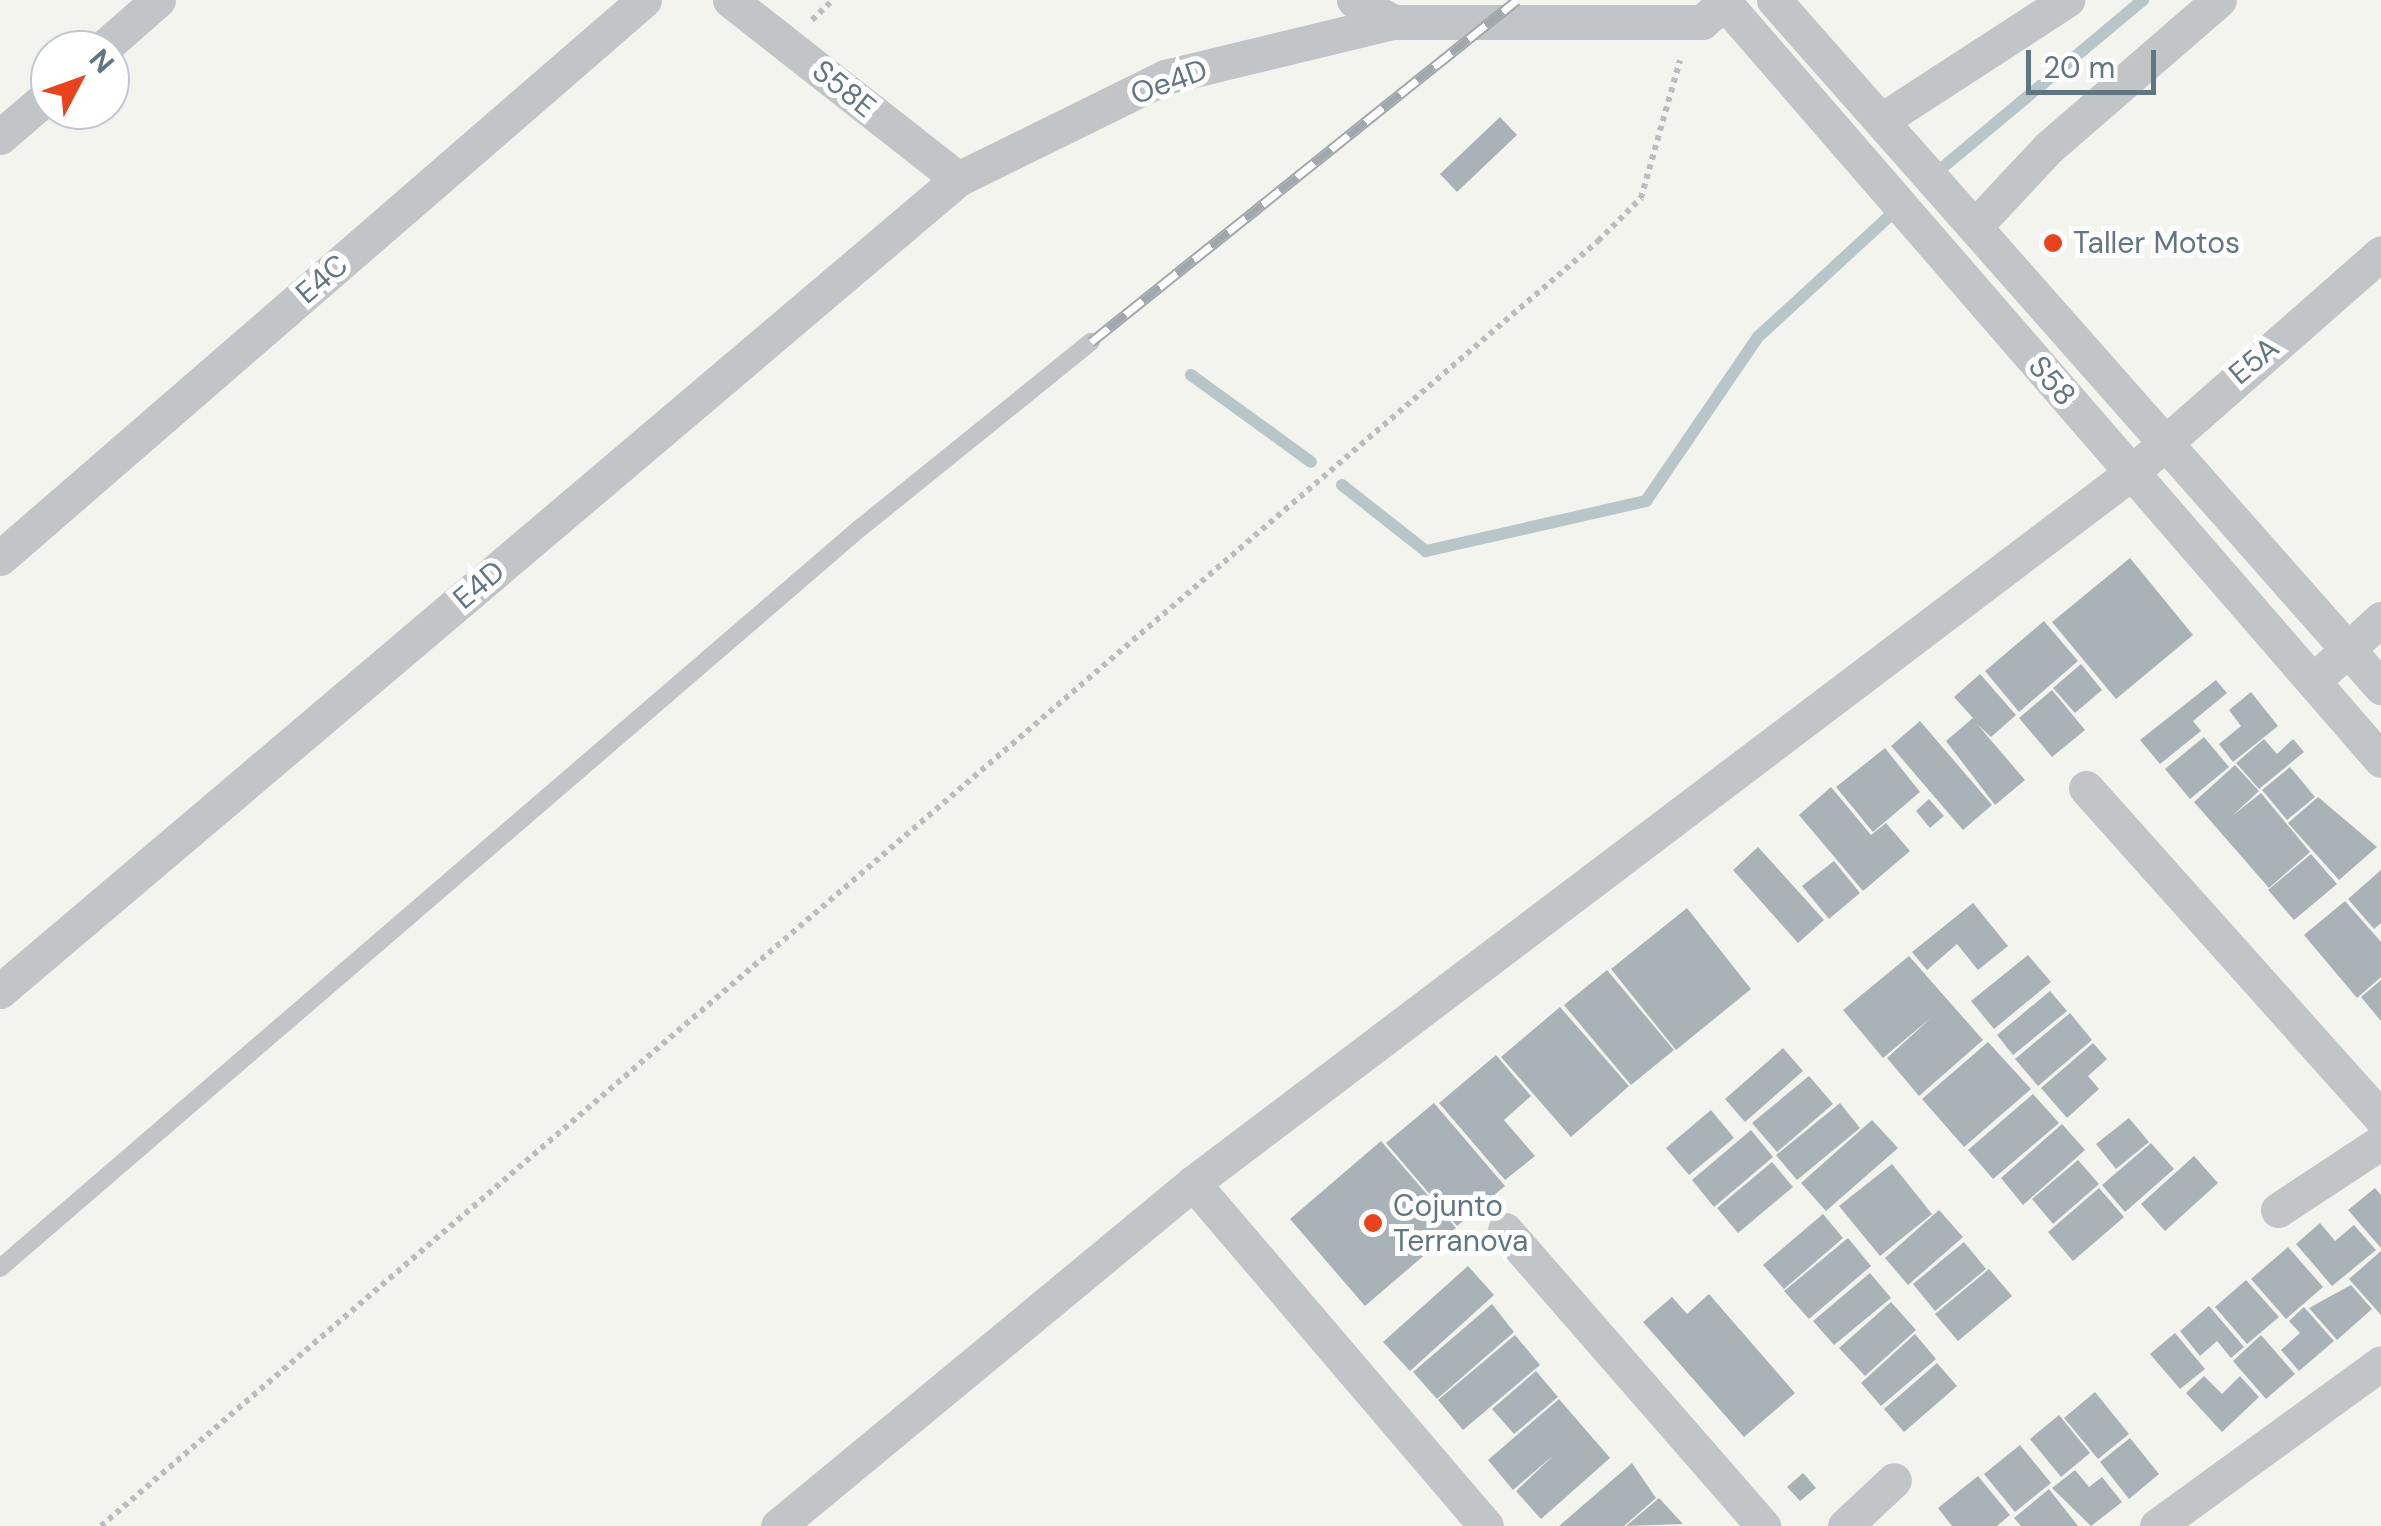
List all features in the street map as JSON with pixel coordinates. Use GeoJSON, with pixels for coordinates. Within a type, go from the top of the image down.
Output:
{"type":"FeatureCollection","features":[{"type":"Feature","properties":{"kind":"street"},"geometry":{"type":"LineString","coordinates":[[124,30],[158,0]]}},
{"type":"Feature","properties":{"kind":"street","name":"E4C"},"geometry":{"type":"LineString","coordinates":[[0,558],[644,0]]}},
{"type":"Feature","properties":{"kind":"street","name":"S58E"},"geometry":{"type":"LineString","coordinates":[[730,0],[958,179]]}},
{"type":"Feature","properties":{"kind":"street"},"geometry":{"type":"LineString","coordinates":[[1354,0],[1393,22]]}},
{"type":"Feature","properties":{"kind":"street","name":"S58"},"geometry":{"type":"LineString","coordinates":[[1774,0],[2167,434],[2381,687]]}},
{"type":"Feature","properties":{"kind":"street"},"geometry":{"type":"LineString","coordinates":[[1882,120],[2067,0]]}},
{"type":"Feature","properties":{"kind":"street"},"geometry":{"type":"LineString","coordinates":[[1977,224],[2048,148],[2219,0]]}},
{"type":"Feature","properties":{"kind":"street","name":"Oe4D"},"geometry":{"type":"LineString","coordinates":[[958,179],[1165,77],[1393,22],[1718,8]]}},
{"type":"Feature","properties":{"kind":"street","name":"S58"},"geometry":{"type":"LineString","coordinates":[[1718,8],[2381,760]]}},
{"type":"Feature","properties":{"kind":"street"},"geometry":{"type":"LineString","coordinates":[[0,137],[30,111]]}},
{"type":"Feature","properties":{"kind":"street","name":"E4D"},"geometry":{"type":"LineString","coordinates":[[0,991],[958,179]]}},
{"type":"Feature","properties":{"kind":"street","name":"E5A"},"geometry":{"type":"LineString","coordinates":[[778,1526],[1193,1183],[2131,472],[2167,434],[2381,253]]}},
{"type":"Feature","properties":{"kind":"street"},"geometry":{"type":"LineString","coordinates":[[2313,681],[2348,645],[2381,619]]}},
{"type":"Feature","properties":{"kind":"street"},"geometry":{"type":"LineString","coordinates":[[2086,788],[2381,1118]]}},
{"type":"Feature","properties":{"kind":"street"},"geometry":{"type":"LineString","coordinates":[[2278,1210],[2381,1142]]}},
{"type":"Feature","properties":{"kind":"street"},"geometry":{"type":"LineString","coordinates":[[1193,1183],[1486,1526]]}},
{"type":"Feature","properties":{"kind":"street"},"geometry":{"type":"LineString","coordinates":[[1505,1230],[1763,1526]]}},
{"type":"Feature","properties":{"kind":"street"},"geometry":{"type":"LineString","coordinates":[[2157,1526],[2381,1363]]}},
{"type":"Feature","properties":{"kind":"street"},"geometry":{"type":"LineString","coordinates":[[1845,1526],[1894,1480]]}},
{"type":"Feature","properties":{"kind":"lane"},"geometry":{"type":"LineString","coordinates":[[0,1268],[859,529],[1091,342]]}},
{"type":"Feature","properties":{"kind":"path"},"geometry":{"type":"LineString","coordinates":[[101,1526],[1598,241],[1641,198],[1659,154],[1667,83],[1718,8]]}},
{"type":"Feature","properties":{"kind":"building"},"geometry":{"type":"Polygon","coordinates":[[[1500,117],[1517,135],[1457,192],[1440,174],[1500,117]]]}},
{"type":"Feature","properties":{"kind":"building"},"geometry":{"type":"Polygon","coordinates":[[[2130,558],[2193,635],[2116,699],[2052,622],[2130,558]]]}},
{"type":"Feature","properties":{"kind":"building"},"geometry":{"type":"Polygon","coordinates":[[[2044,621],[2078,661],[2019,712],[1985,671],[2044,621]]]}},
{"type":"Feature","properties":{"kind":"building"},"geometry":{"type":"Polygon","coordinates":[[[2081,664],[2102,690],[2075,713],[2053,688],[2081,664]]]}},
{"type":"Feature","properties":{"kind":"building"},"geometry":{"type":"Polygon","coordinates":[[[1980,674],[2016,715],[1991,737],[1977,724],[2025,780],[1995,805],[1946,741],[1973,718],[1954,697],[1980,674]]]}},
{"type":"Feature","properties":{"kind":"building"},"geometry":{"type":"Polygon","coordinates":[[[2216,680],[2227,693],[2193,721],[2201,731],[2160,764],[2140,740],[2216,680]]]}},
{"type":"Feature","properties":{"kind":"building"},"geometry":{"type":"Polygon","coordinates":[[[2052,690],[2085,730],[2052,757],[2019,718],[2052,690]]]}},
{"type":"Feature","properties":{"kind":"building"},"geometry":{"type":"Polygon","coordinates":[[[2251,692],[2278,726],[2233,762],[2219,744],[2241,726],[2229,710],[2251,692]]]}},
{"type":"Feature","properties":{"kind":"building"},"geometry":{"type":"Polygon","coordinates":[[[1920,721],[1992,805],[1963,830],[1891,746],[1920,721]]]}},
{"type":"Feature","properties":{"kind":"building"},"geometry":{"type":"Polygon","coordinates":[[[2204,737],[2229,767],[2190,799],[2165,769],[2204,737]]]}},
{"type":"Feature","properties":{"kind":"building"},"geometry":{"type":"Polygon","coordinates":[[[2264,739],[2277,754],[2293,739],[2304,752],[2259,789],[2236,763],[2264,739]]]}},
{"type":"Feature","properties":{"kind":"building"},"geometry":{"type":"Polygon","coordinates":[[[1885,748],[1920,792],[1873,832],[1836,787],[1885,748]]]}},
{"type":"Feature","properties":{"kind":"building"},"geometry":{"type":"Polygon","coordinates":[[[2235,765],[2259,791],[2232,816],[2261,793],[2310,852],[2269,888],[2194,802],[2235,765]]]}},
{"type":"Feature","properties":{"kind":"building"},"geometry":{"type":"Polygon","coordinates":[[[2290,767],[2315,797],[2287,820],[2262,790],[2290,767]]]}},
{"type":"Feature","properties":{"kind":"building"},"geometry":{"type":"Polygon","coordinates":[[[1831,787],[1871,835],[1886,823],[1910,851],[1863,891],[1799,815],[1831,787]]]}},
{"type":"Feature","properties":{"kind":"building"},"geometry":{"type":"Polygon","coordinates":[[[2318,797],[2377,847],[2339,880],[2288,823],[2318,797]]]}},
{"type":"Feature","properties":{"kind":"building"},"geometry":{"type":"Polygon","coordinates":[[[1929,799],[1944,816],[1930,828],[1916,811],[1929,799]]]}},
{"type":"Feature","properties":{"kind":"building"},"geometry":{"type":"Polygon","coordinates":[[[1758,847],[1824,920],[1798,943],[1733,870],[1758,847]]]}},
{"type":"Feature","properties":{"kind":"building"},"geometry":{"type":"Polygon","coordinates":[[[2311,854],[2337,884],[2294,920],[2268,890],[2311,854]]]}},
{"type":"Feature","properties":{"kind":"building"},"geometry":{"type":"Polygon","coordinates":[[[1834,861],[1860,893],[1829,919],[1802,886],[1834,861]]]}},
{"type":"Feature","properties":{"kind":"building"},"geometry":{"type":"Polygon","coordinates":[[[2381,870],[2381,923],[2374,929],[2348,899],[2381,870]]]}},
{"type":"Feature","properties":{"kind":"building"},"geometry":{"type":"Polygon","coordinates":[[[2345,901],[2381,942],[2381,977],[2357,998],[2304,935],[2345,901]]]}},
{"type":"Feature","properties":{"kind":"building"},"geometry":{"type":"Polygon","coordinates":[[[1973,903],[2008,946],[1978,970],[1957,944],[1927,970],[1912,952],[1973,903]]]}},
{"type":"Feature","properties":{"kind":"building"},"geometry":{"type":"Polygon","coordinates":[[[1687,908],[1751,989],[1676,1050],[1611,969],[1687,908]]]}},
{"type":"Feature","properties":{"kind":"building"},"geometry":{"type":"Polygon","coordinates":[[[2028,955],[2051,982],[1994,1029],[1971,1001],[2028,955]]]}},
{"type":"Feature","properties":{"kind":"building"},"geometry":{"type":"Polygon","coordinates":[[[1909,956],[1983,1040],[1919,1096],[1887,1058],[1933,1016],[1883,1058],[1843,1010],[1909,956]]]}},
{"type":"Feature","properties":{"kind":"building"},"geometry":{"type":"Polygon","coordinates":[[[1607,970],[1674,1050],[1631,1085],[1564,1005],[1607,970]]]}},
{"type":"Feature","properties":{"kind":"building"},"geometry":{"type":"Polygon","coordinates":[[[2381,980],[2381,1021],[2361,997],[2381,980]]]}},
{"type":"Feature","properties":{"kind":"building"},"geometry":{"type":"Polygon","coordinates":[[[2050,991],[2067,1011],[2013,1055],[1997,1035],[2050,991]]]}},
{"type":"Feature","properties":{"kind":"building"},"geometry":{"type":"Polygon","coordinates":[[[1560,1007],[1629,1086],[1571,1137],[1501,1057],[1560,1007]]]}},
{"type":"Feature","properties":{"kind":"building"},"geometry":{"type":"Polygon","coordinates":[[[2070,1013],[2092,1040],[2038,1086],[2015,1059],[2070,1013]]]}},
{"type":"Feature","properties":{"kind":"building"},"geometry":{"type":"Polygon","coordinates":[[[1988,1042],[2031,1089],[1964,1147],[1922,1099],[1988,1042]]]}},
{"type":"Feature","properties":{"kind":"building"},"geometry":{"type":"Polygon","coordinates":[[[2093,1043],[2107,1059],[2088,1076],[2099,1089],[2067,1118],[2041,1088],[2093,1043]]]}},
{"type":"Feature","properties":{"kind":"building"},"geometry":{"type":"Polygon","coordinates":[[[1783,1048],[1803,1071],[1745,1122],[1725,1099],[1783,1048]]]}},
{"type":"Feature","properties":{"kind":"building"},"geometry":{"type":"Polygon","coordinates":[[[1496,1055],[1531,1096],[1504,1120],[1535,1156],[1505,1180],[1439,1103],[1496,1055]]]}},
{"type":"Feature","properties":{"kind":"building"},"geometry":{"type":"Polygon","coordinates":[[[1809,1076],[1833,1104],[1777,1152],[1752,1123],[1809,1076]]]}},
{"type":"Feature","properties":{"kind":"building"},"geometry":{"type":"Polygon","coordinates":[[[2033,1094],[2059,1123],[1993,1179],[1968,1150],[2033,1094]]]}},
{"type":"Feature","properties":{"kind":"building"},"geometry":{"type":"Polygon","coordinates":[[[1434,1103],[1505,1186],[1457,1226],[1386,1143],[1434,1103]]]}},
{"type":"Feature","properties":{"kind":"building"},"geometry":{"type":"Polygon","coordinates":[[[1840,1103],[1860,1128],[1797,1180],[1776,1155],[1840,1103]]]}},
{"type":"Feature","properties":{"kind":"building"},"geometry":{"type":"Polygon","coordinates":[[[1711,1110],[1734,1138],[1689,1175],[1666,1148],[1711,1110]]]}},
{"type":"Feature","properties":{"kind":"building"},"geometry":{"type":"Polygon","coordinates":[[[2129,1118],[2149,1142],[2116,1169],[2096,1144],[2129,1118]]]}},
{"type":"Feature","properties":{"kind":"building"},"geometry":{"type":"Polygon","coordinates":[[[1872,1120],[1898,1148],[1826,1211],[1801,1183],[1872,1120]]]}},
{"type":"Feature","properties":{"kind":"building"},"geometry":{"type":"Polygon","coordinates":[[[2062,1124],[2085,1150],[2023,1205],[2001,1178],[2062,1124]]]}},
{"type":"Feature","properties":{"kind":"building"},"geometry":{"type":"Polygon","coordinates":[[[1751,1130],[1773,1157],[1714,1207],[1692,1180],[1751,1130]]]}},
{"type":"Feature","properties":{"kind":"building","name":"Cojunto Terranova"},"geometry":{"type":"Polygon","coordinates":[[[1381,1141],[1456,1228],[1365,1306],[1290,1219],[1381,1141]]]}},
{"type":"Feature","properties":{"kind":"building"},"geometry":{"type":"Polygon","coordinates":[[[2151,1143],[2174,1169],[2125,1212],[2102,1185],[2151,1143]]]}},
{"type":"Feature","properties":{"kind":"building"},"geometry":{"type":"Polygon","coordinates":[[[2194,1156],[2218,1183],[2165,1231],[2141,1204],[2194,1156]]]}},
{"type":"Feature","properties":{"kind":"building"},"geometry":{"type":"Polygon","coordinates":[[[2078,1160],[2099,1184],[2053,1224],[2032,1199],[2078,1160]]]}},
{"type":"Feature","properties":{"kind":"building"},"geometry":{"type":"Polygon","coordinates":[[[1772,1162],[1793,1187],[1738,1233],[1717,1208],[1772,1162]]]}},
{"type":"Feature","properties":{"kind":"building"},"geometry":{"type":"Polygon","coordinates":[[[1892,1164],[1932,1214],[1880,1256],[1839,1206],[1892,1164]]]}},
{"type":"Feature","properties":{"kind":"building"},"geometry":{"type":"Polygon","coordinates":[[[2099,1188],[2124,1217],[2073,1261],[2048,1232],[2099,1188]]]}},
{"type":"Feature","properties":{"kind":"building"},"geometry":{"type":"Polygon","coordinates":[[[2375,1188],[2381,1195],[2381,1248],[2348,1210],[2375,1188]]]}},
{"type":"Feature","properties":{"kind":"building"},"geometry":{"type":"Polygon","coordinates":[[[1939,1210],[1963,1237],[1908,1285],[1885,1258],[1939,1210]]]}},
{"type":"Feature","properties":{"kind":"building"},"geometry":{"type":"Polygon","coordinates":[[[1823,1214],[1843,1238],[1784,1289],[1763,1265],[1823,1214]]]}},
{"type":"Feature","properties":{"kind":"building"},"geometry":{"type":"Polygon","coordinates":[[[2320,1223],[2335,1241],[2354,1225],[2376,1250],[2332,1286],[2296,1244],[2320,1223]]]}},
{"type":"Feature","properties":{"kind":"building"},"geometry":{"type":"Polygon","coordinates":[[[1848,1238],[1871,1266],[1809,1319],[1784,1291],[1848,1238]]]}},
{"type":"Feature","properties":{"kind":"building"},"geometry":{"type":"Polygon","coordinates":[[[1964,1242],[1986,1269],[1935,1311],[1913,1284],[1964,1242]]]}},
{"type":"Feature","properties":{"kind":"building"},"geometry":{"type":"Polygon","coordinates":[[[2288,1247],[2323,1287],[2286,1319],[2251,1279],[2288,1247]]]}},
{"type":"Feature","properties":{"kind":"building"},"geometry":{"type":"Polygon","coordinates":[[[2381,1251],[2381,1315],[2349,1279],[2381,1251]]]}},
{"type":"Feature","properties":{"kind":"building"},"geometry":{"type":"Polygon","coordinates":[[[1468,1266],[1494,1295],[1410,1371],[1383,1342],[1468,1266]]]}},
{"type":"Feature","properties":{"kind":"building"},"geometry":{"type":"Polygon","coordinates":[[[1989,1269],[2012,1296],[1958,1341],[1935,1314],[1989,1269]]]}},
{"type":"Feature","properties":{"kind":"building"},"geometry":{"type":"Polygon","coordinates":[[[1870,1273],[1891,1298],[1834,1345],[1813,1321],[1870,1273]]]}},
{"type":"Feature","properties":{"kind":"building"},"geometry":{"type":"Polygon","coordinates":[[[2246,1280],[2279,1317],[2247,1344],[2215,1307],[2246,1280]]]}},
{"type":"Feature","properties":{"kind":"building"},"geometry":{"type":"Polygon","coordinates":[[[2351,1285],[2372,1309],[2337,1340],[2309,1308],[2351,1285]]]}},
{"type":"Feature","properties":{"kind":"building"},"geometry":{"type":"Polygon","coordinates":[[[1709,1294],[1795,1393],[1744,1437],[1643,1322],[1672,1297],[1687,1314],[1709,1294]]]}},
{"type":"Feature","properties":{"kind":"building"},"geometry":{"type":"Polygon","coordinates":[[[1891,1302],[1916,1330],[1865,1376],[1839,1348],[1891,1302]]]}},
{"type":"Feature","properties":{"kind":"building"},"geometry":{"type":"Polygon","coordinates":[[[1492,1304],[1514,1332],[1437,1399],[1413,1372],[1492,1304]]]}},
{"type":"Feature","properties":{"kind":"building"},"geometry":{"type":"Polygon","coordinates":[[[2209,1306],[2244,1347],[2231,1358],[2217,1341],[2200,1356],[2180,1331],[2209,1306]]]}},
{"type":"Feature","properties":{"kind":"building"},"geometry":{"type":"Polygon","coordinates":[[[2304,1307],[2334,1341],[2299,1371],[2281,1350],[2300,1333],[2289,1321],[2304,1307]]]}},
{"type":"Feature","properties":{"kind":"building"},"geometry":{"type":"Polygon","coordinates":[[[2175,1333],[2205,1369],[2180,1389],[2150,1354],[2175,1333]]]}},
{"type":"Feature","properties":{"kind":"building"},"geometry":{"type":"Polygon","coordinates":[[[1915,1334],[1936,1359],[1881,1406],[1861,1383],[1915,1334]]]}},
{"type":"Feature","properties":{"kind":"building"},"geometry":{"type":"Polygon","coordinates":[[[1515,1335],[1540,1365],[1463,1430],[1438,1400],[1515,1335]]]}},
{"type":"Feature","properties":{"kind":"building"},"geometry":{"type":"Polygon","coordinates":[[[2261,1335],[2295,1374],[2266,1399],[2233,1361],[2261,1335]]]}},
{"type":"Feature","properties":{"kind":"building"},"geometry":{"type":"Polygon","coordinates":[[[1937,1363],[1957,1386],[1904,1432],[1884,1409],[1937,1363]]]}},
{"type":"Feature","properties":{"kind":"building"},"geometry":{"type":"Polygon","coordinates":[[[1536,1371],[1558,1397],[1514,1434],[1492,1409],[1536,1371]]]}},
{"type":"Feature","properties":{"kind":"building"},"geometry":{"type":"Polygon","coordinates":[[[2204,1376],[2222,1394],[2240,1376],[2259,1397],[2222,1432],[2186,1393],[2204,1376]]]}},
{"type":"Feature","properties":{"kind":"building"},"geometry":{"type":"Polygon","coordinates":[[[2095,1392],[2129,1434],[2098,1459],[2064,1418],[2095,1392]]]}},
{"type":"Feature","properties":{"kind":"building"},"geometry":{"type":"Polygon","coordinates":[[[1559,1399],[1610,1458],[1541,1519],[1516,1491],[1555,1454],[1513,1490],[1488,1460],[1559,1399]]]}},
{"type":"Feature","properties":{"kind":"building"},"geometry":{"type":"Polygon","coordinates":[[[2059,1415],[2090,1453],[2061,1477],[2030,1439],[2059,1415]]]}},
{"type":"Feature","properties":{"kind":"building"},"geometry":{"type":"Polygon","coordinates":[[[2130,1438],[2159,1474],[2129,1499],[2100,1462],[2130,1438]]]}},
{"type":"Feature","properties":{"kind":"building"},"geometry":{"type":"Polygon","coordinates":[[[2020,1445],[2051,1483],[2015,1512],[1984,1474],[2020,1445]]]}},
{"type":"Feature","properties":{"kind":"building"},"geometry":{"type":"Polygon","coordinates":[[[1632,1463],[1656,1498],[1624,1526],[1559,1526],[1632,1463]]]}},
{"type":"Feature","properties":{"kind":"building"},"geometry":{"type":"Polygon","coordinates":[[[2075,1470],[2089,1487],[2102,1477],[2122,1502],[2091,1526],[2052,1488],[2075,1470]]]}},
{"type":"Feature","properties":{"kind":"building"},"geometry":{"type":"Polygon","coordinates":[[[1803,1473],[1816,1488],[1800,1501],[1787,1487],[1803,1473]]]}},
{"type":"Feature","properties":{"kind":"building"},"geometry":{"type":"Polygon","coordinates":[[[1978,1476],[2010,1515],[1997,1526],[1952,1526],[1938,1508],[1978,1476]]]}},
{"type":"Feature","properties":{"kind":"building"},"geometry":{"type":"Polygon","coordinates":[[[2049,1489],[2078,1526],[2021,1526],[2014,1518],[2049,1489]]]}},
{"type":"Feature","properties":{"kind":"building"},"geometry":{"type":"Polygon","coordinates":[[[1659,1498],[1683,1524],[1626,1526],[1659,1498]]]}},
{"type":"Feature","properties":{"kind":"waterway"},"geometry":{"type":"LineString","coordinates":[[1936,173],[2143,0]]}},
{"type":"Feature","properties":{"kind":"waterway"},"geometry":{"type":"LineString","coordinates":[[1342,485],[1426,551],[1646,501],[1758,337],[1895,211]]}},
{"type":"Feature","properties":{"kind":"waterway"},"geometry":{"type":"LineString","coordinates":[[1191,375],[1311,462]]}},
{"type":"Feature","properties":{"kind":"railway"},"geometry":{"type":"LineString","coordinates":[[1091,342],[1517,0]]}},
{"type":"Feature","properties":{"kind":"place","name":"Taller Motos"},"geometry":{"type":"Point","coordinates":[2053,243]}},
{"type":"Feature","properties":{"kind":"place","name":"Cojunto Terranova"},"geometry":{"type":"Point","coordinates":[1373,1223]}}]}
